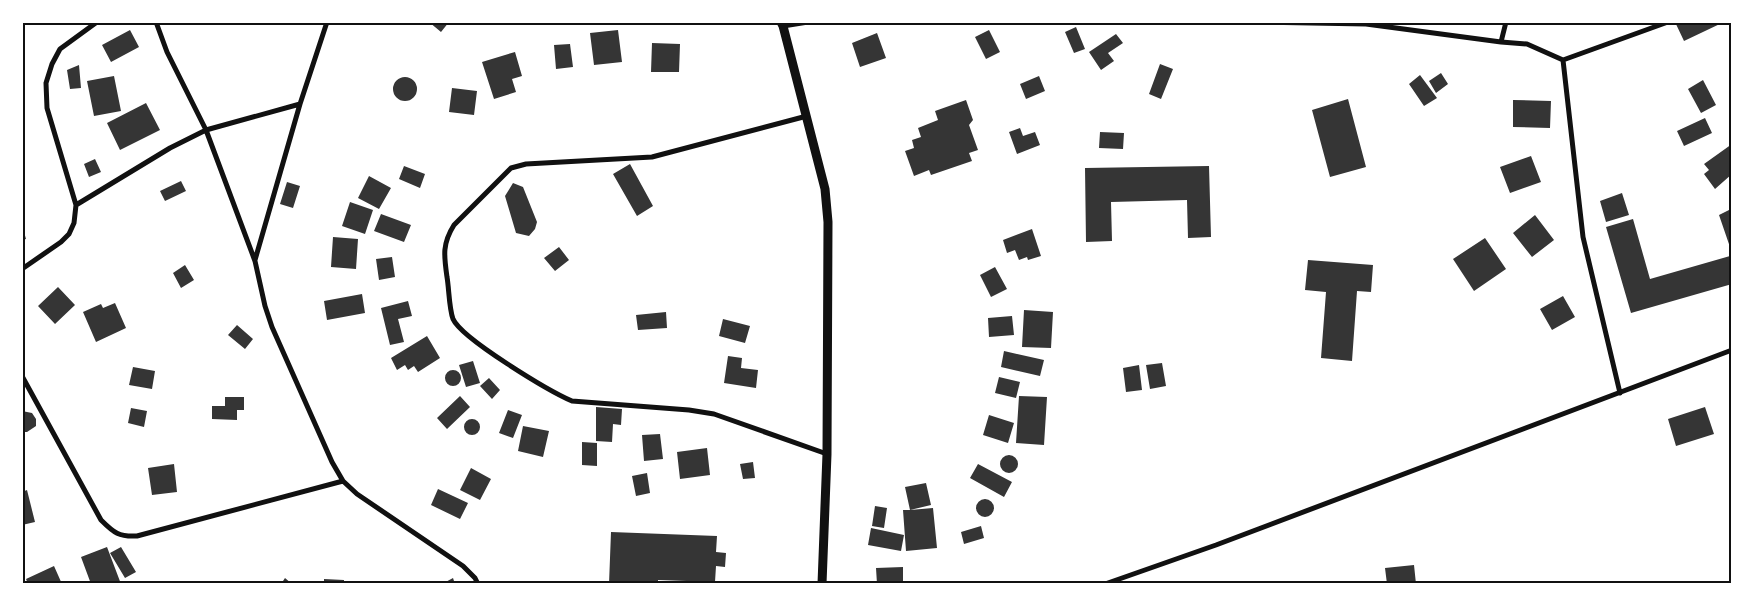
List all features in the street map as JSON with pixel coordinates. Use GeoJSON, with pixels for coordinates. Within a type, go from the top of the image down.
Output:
{"type":"FeatureCollection","features":[{"type":"Feature","properties":{"kind":"street"},"geometry":{"type":"LineString","coordinates":[[22,270],[52,249],[69,234],[74,223],[76,205],[47,108],[46,84],[52,64],[60,49],[97,22]]}},
{"type":"Feature","properties":{"kind":"street"},"geometry":{"type":"LineString","coordinates":[[156,22],[167,52],[206,130],[255,261],[265,306],[272,327],[332,462],[344,481],[357,494],[463,566],[476,578],[478,584]]}},
{"type":"Feature","properties":{"kind":"street"},"geometry":{"type":"LineString","coordinates":[[255,261],[300,104],[327,22]]}},
{"type":"Feature","properties":{"kind":"street"},"geometry":{"type":"LineString","coordinates":[[808,22],[782,24],[825,190],[828,222],[827,454],[822,584]]}},
{"type":"Feature","properties":{"kind":"street"},"geometry":{"type":"LineString","coordinates":[[1256,22],[1366,23],[1527,44],[1563,60],[1668,22]]}},
{"type":"Feature","properties":{"kind":"street"},"geometry":{"type":"LineString","coordinates":[[1501,42],[1506,22]]}},
{"type":"Feature","properties":{"kind":"street"},"geometry":{"type":"LineString","coordinates":[[1563,60],[1583,238],[1620,393]]}},
{"type":"Feature","properties":{"kind":"street"},"geometry":{"type":"LineString","coordinates":[[76,205],[170,148],[206,130],[300,104]]}},
{"type":"Feature","properties":{"kind":"street"},"geometry":{"type":"LineString","coordinates":[[806,116],[652,157],[526,164],[511,168],[454,225],[447,236],[444,253],[453,318],[461,330],[474,341],[557,395],[572,402],[690,410],[714,414],[827,454]]}},
{"type":"Feature","properties":{"kind":"street"},"geometry":{"type":"LineString","coordinates":[[1105,584],[1216,545],[1732,350]]}},
{"type":"Feature","properties":{"kind":"street"},"geometry":{"type":"LineString","coordinates":[[22,376],[101,520],[112,530],[123,536],[137,536],[344,481]]}},
{"type":"Feature","properties":{"kind":"building"},"geometry":{"type":"Polygon","coordinates":[[[429,22],[449,22],[441,32],[429,22]]]}},
{"type":"Feature","properties":{"kind":"building"},"geometry":{"type":"Polygon","coordinates":[[[1675,22],[1724,22],[1684,41],[1675,22]]]}},
{"type":"Feature","properties":{"kind":"building"},"geometry":{"type":"Polygon","coordinates":[[[1076,27],[1085,49],[1074,53],[1065,32],[1076,27]]]}},
{"type":"Feature","properties":{"kind":"building"},"geometry":{"type":"Polygon","coordinates":[[[130,30],[139,47],[111,62],[102,45],[130,30]]]}},
{"type":"Feature","properties":{"kind":"building"},"geometry":{"type":"Polygon","coordinates":[[[618,30],[622,62],[594,65],[590,33],[618,30]]]}},
{"type":"Feature","properties":{"kind":"building"},"geometry":{"type":"Polygon","coordinates":[[[989,30],[1000,52],[986,59],[975,37],[989,30]]]}},
{"type":"Feature","properties":{"kind":"building"},"geometry":{"type":"Polygon","coordinates":[[[877,33],[886,58],[860,67],[852,43],[877,33]]]}},
{"type":"Feature","properties":{"kind":"building"},"geometry":{"type":"Polygon","coordinates":[[[1116,34],[1123,43],[1108,53],[1114,61],[1101,70],[1089,52],[1116,34]]]}},
{"type":"Feature","properties":{"kind":"building"},"geometry":{"type":"Polygon","coordinates":[[[652,43],[680,44],[679,72],[651,72],[652,43]]]}},
{"type":"Feature","properties":{"kind":"building"},"geometry":{"type":"Polygon","coordinates":[[[570,44],[573,67],[556,69],[554,45],[570,44]]]}},
{"type":"Feature","properties":{"kind":"building"},"geometry":{"type":"Polygon","coordinates":[[[515,52],[522,76],[512,79],[516,92],[494,99],[482,62],[515,52]]]}},
{"type":"Feature","properties":{"kind":"building"},"geometry":{"type":"Polygon","coordinates":[[[1160,64],[1173,69],[1161,99],[1149,94],[1160,64]]]}},
{"type":"Feature","properties":{"kind":"building"},"geometry":{"type":"Polygon","coordinates":[[[79,65],[81,88],[70,89],[67,70],[79,65]]]}},
{"type":"Feature","properties":{"kind":"building"},"geometry":{"type":"Polygon","coordinates":[[[1441,73],[1448,84],[1436,93],[1429,81],[1441,73]]]}},
{"type":"Feature","properties":{"kind":"building"},"geometry":{"type":"Polygon","coordinates":[[[1420,75],[1437,98],[1424,106],[1409,84],[1420,75]]]}},
{"type":"Feature","properties":{"kind":"building"},"geometry":{"type":"Polygon","coordinates":[[[114,76],[121,111],[94,116],[87,81],[114,76]]]}},
{"type":"Feature","properties":{"kind":"building"},"geometry":{"type":"Polygon","coordinates":[[[1039,76],[1045,91],[1026,99],[1020,84],[1039,76]]]}},
{"type":"Feature","properties":{"kind":"building"},"geometry":{"type":"Polygon","coordinates":[[[405,77],[414,80],[417,89],[414,98],[405,101],[396,98],[393,89],[396,80],[405,77]]]}},
{"type":"Feature","properties":{"kind":"building"},"geometry":{"type":"Polygon","coordinates":[[[1703,80],[1716,105],[1701,113],[1688,89],[1703,80]]]}},
{"type":"Feature","properties":{"kind":"building"},"geometry":{"type":"Polygon","coordinates":[[[452,88],[477,91],[474,115],[449,112],[452,88]]]}},
{"type":"Feature","properties":{"kind":"building"},"geometry":{"type":"Polygon","coordinates":[[[1348,99],[1366,167],[1330,177],[1312,110],[1348,99]]]}},
{"type":"Feature","properties":{"kind":"building"},"geometry":{"type":"Polygon","coordinates":[[[966,100],[973,120],[969,125],[978,150],[969,153],[972,161],[931,175],[929,170],[914,176],[905,151],[914,148],[912,140],[921,137],[918,128],[938,120],[935,111],[966,100]]]}},
{"type":"Feature","properties":{"kind":"building"},"geometry":{"type":"Polygon","coordinates":[[[1513,100],[1551,101],[1550,128],[1513,127],[1513,100]]]}},
{"type":"Feature","properties":{"kind":"building"},"geometry":{"type":"Polygon","coordinates":[[[146,103],[160,130],[120,150],[107,123],[146,103]]]}},
{"type":"Feature","properties":{"kind":"building"},"geometry":{"type":"Polygon","coordinates":[[[1705,118],[1712,133],[1684,146],[1677,131],[1705,118]]]}},
{"type":"Feature","properties":{"kind":"building"},"geometry":{"type":"Polygon","coordinates":[[[1020,128],[1023,136],[1035,132],[1040,145],[1017,154],[1009,132],[1020,128]]]}},
{"type":"Feature","properties":{"kind":"building"},"geometry":{"type":"Polygon","coordinates":[[[1100,132],[1124,133],[1123,149],[1099,148],[1100,132]]]}},
{"type":"Feature","properties":{"kind":"building"},"geometry":{"type":"Polygon","coordinates":[[[1732,144],[1732,174],[1715,189],[1704,174],[1709,170],[1704,164],[1732,144]]]}},
{"type":"Feature","properties":{"kind":"building"},"geometry":{"type":"Polygon","coordinates":[[[1531,156],[1541,182],[1510,193],[1500,167],[1531,156]]]}},
{"type":"Feature","properties":{"kind":"building"},"geometry":{"type":"Polygon","coordinates":[[[95,159],[101,172],[89,177],[84,164],[95,159]]]}},
{"type":"Feature","properties":{"kind":"building"},"geometry":{"type":"Polygon","coordinates":[[[630,164],[653,206],[637,216],[613,174],[630,164]]]}},
{"type":"Feature","properties":{"kind":"building"},"geometry":{"type":"Polygon","coordinates":[[[404,166],[425,174],[420,188],[399,179],[404,166]]]}},
{"type":"Feature","properties":{"kind":"building"},"geometry":{"type":"Polygon","coordinates":[[[1209,166],[1211,237],[1188,238],[1187,200],[1111,202],[1112,241],[1086,242],[1085,168],[1209,166]]]}},
{"type":"Feature","properties":{"kind":"building"},"geometry":{"type":"Polygon","coordinates":[[[369,176],[391,188],[379,209],[358,198],[369,176]]]}},
{"type":"Feature","properties":{"kind":"building"},"geometry":{"type":"Polygon","coordinates":[[[181,181],[186,191],[165,201],[160,191],[181,181]]]}},
{"type":"Feature","properties":{"kind":"building"},"geometry":{"type":"Polygon","coordinates":[[[287,182],[300,186],[293,208],[280,204],[287,182]]]}},
{"type":"Feature","properties":{"kind":"building"},"geometry":{"type":"Polygon","coordinates":[[[513,183],[523,187],[537,222],[535,229],[529,236],[516,233],[505,196],[513,183]]]}},
{"type":"Feature","properties":{"kind":"building"},"geometry":{"type":"Polygon","coordinates":[[[1622,193],[1629,215],[1606,222],[1600,201],[1622,193]]]}},
{"type":"Feature","properties":{"kind":"building"},"geometry":{"type":"Polygon","coordinates":[[[350,202],[373,210],[365,234],[342,226],[350,202]]]}},
{"type":"Feature","properties":{"kind":"building"},"geometry":{"type":"Polygon","coordinates":[[[1729,210],[1732,214],[1731,250],[1719,215],[1729,210]]]}},
{"type":"Feature","properties":{"kind":"building"},"geometry":{"type":"Polygon","coordinates":[[[381,214],[411,225],[404,242],[374,231],[381,214]]]}},
{"type":"Feature","properties":{"kind":"building"},"geometry":{"type":"Polygon","coordinates":[[[1535,215],[1554,240],[1532,257],[1513,233],[1535,215]]]}},
{"type":"Feature","properties":{"kind":"building"},"geometry":{"type":"Polygon","coordinates":[[[1633,219],[1650,279],[1730,256],[1732,262],[1732,284],[1631,313],[1606,227],[1633,219]]]}},
{"type":"Feature","properties":{"kind":"building"},"geometry":{"type":"Polygon","coordinates":[[[22,225],[26,239],[22,240],[22,225]]]}},
{"type":"Feature","properties":{"kind":"building"},"geometry":{"type":"Polygon","coordinates":[[[1032,229],[1041,256],[1028,260],[1027,257],[1019,260],[1015,250],[1007,253],[1003,240],[1032,229]]]}},
{"type":"Feature","properties":{"kind":"building"},"geometry":{"type":"Polygon","coordinates":[[[333,237],[358,239],[356,269],[331,267],[333,237]]]}},
{"type":"Feature","properties":{"kind":"building"},"geometry":{"type":"Polygon","coordinates":[[[1485,238],[1506,269],[1474,291],[1453,259],[1485,238]]]}},
{"type":"Feature","properties":{"kind":"building"},"geometry":{"type":"Polygon","coordinates":[[[559,247],[569,260],[555,271],[544,258],[559,247]]]}},
{"type":"Feature","properties":{"kind":"building"},"geometry":{"type":"Polygon","coordinates":[[[392,257],[395,277],[379,280],[376,259],[392,257]]]}},
{"type":"Feature","properties":{"kind":"building"},"geometry":{"type":"Polygon","coordinates":[[[1308,260],[1373,265],[1371,292],[1357,291],[1352,361],[1321,358],[1326,292],[1305,290],[1308,260]]]}},
{"type":"Feature","properties":{"kind":"building"},"geometry":{"type":"Polygon","coordinates":[[[185,265],[194,280],[181,288],[173,273],[185,265]]]}},
{"type":"Feature","properties":{"kind":"building"},"geometry":{"type":"Polygon","coordinates":[[[995,267],[1007,289],[991,297],[980,275],[995,267]]]}},
{"type":"Feature","properties":{"kind":"building"},"geometry":{"type":"Polygon","coordinates":[[[58,287],[75,305],[55,324],[38,306],[58,287]]]}},
{"type":"Feature","properties":{"kind":"building"},"geometry":{"type":"Polygon","coordinates":[[[362,294],[365,313],[327,320],[324,301],[362,294]]]}},
{"type":"Feature","properties":{"kind":"building"},"geometry":{"type":"Polygon","coordinates":[[[1563,296],[1575,317],[1552,330],[1540,309],[1563,296]]]}},
{"type":"Feature","properties":{"kind":"building"},"geometry":{"type":"Polygon","coordinates":[[[408,301],[412,316],[398,319],[404,342],[390,345],[381,308],[408,301]]]}},
{"type":"Feature","properties":{"kind":"building"},"geometry":{"type":"Polygon","coordinates":[[[115,303],[126,328],[96,342],[83,312],[101,304],[103,308],[115,303]]]}},
{"type":"Feature","properties":{"kind":"building"},"geometry":{"type":"Polygon","coordinates":[[[1024,310],[1053,312],[1051,348],[1022,347],[1024,310]]]}},
{"type":"Feature","properties":{"kind":"building"},"geometry":{"type":"Polygon","coordinates":[[[666,312],[667,328],[638,330],[636,315],[666,312]]]}},
{"type":"Feature","properties":{"kind":"building"},"geometry":{"type":"Polygon","coordinates":[[[1012,316],[1014,335],[989,337],[988,318],[1012,316]]]}},
{"type":"Feature","properties":{"kind":"building"},"geometry":{"type":"Polygon","coordinates":[[[723,319],[750,326],[745,343],[719,336],[723,319]]]}},
{"type":"Feature","properties":{"kind":"building"},"geometry":{"type":"Polygon","coordinates":[[[237,325],[253,339],[245,349],[228,335],[237,325]]]}},
{"type":"Feature","properties":{"kind":"building"},"geometry":{"type":"Polygon","coordinates":[[[427,336],[440,358],[418,372],[414,366],[408,370],[405,365],[397,370],[391,358],[427,336]]]}},
{"type":"Feature","properties":{"kind":"building"},"geometry":{"type":"Polygon","coordinates":[[[1004,351],[1044,360],[1040,376],[1001,367],[1004,351]]]}},
{"type":"Feature","properties":{"kind":"building"},"geometry":{"type":"Polygon","coordinates":[[[728,356],[742,358],[741,368],[758,370],[756,388],[724,383],[728,356]]]}},
{"type":"Feature","properties":{"kind":"building"},"geometry":{"type":"Polygon","coordinates":[[[473,361],[480,383],[466,387],[459,365],[473,361]]]}},
{"type":"Feature","properties":{"kind":"building"},"geometry":{"type":"Polygon","coordinates":[[[1162,363],[1166,386],[1150,389],[1146,365],[1162,363]]]}},
{"type":"Feature","properties":{"kind":"building"},"geometry":{"type":"Polygon","coordinates":[[[1139,365],[1142,390],[1126,392],[1123,368],[1139,365]]]}},
{"type":"Feature","properties":{"kind":"building"},"geometry":{"type":"Polygon","coordinates":[[[133,367],[155,371],[152,389],[129,385],[133,367]]]}},
{"type":"Feature","properties":{"kind":"building"},"geometry":{"type":"Polygon","coordinates":[[[453,370],[459,372],[461,378],[459,384],[453,386],[447,384],[445,378],[447,372],[453,370]]]}},
{"type":"Feature","properties":{"kind":"building"},"geometry":{"type":"Polygon","coordinates":[[[999,377],[1020,382],[1016,398],[995,393],[999,377]]]}},
{"type":"Feature","properties":{"kind":"building"},"geometry":{"type":"Polygon","coordinates":[[[489,378],[500,390],[492,399],[480,386],[489,378]]]}},
{"type":"Feature","properties":{"kind":"building"},"geometry":{"type":"Polygon","coordinates":[[[460,396],[470,407],[447,429],[437,418],[460,396]]]}},
{"type":"Feature","properties":{"kind":"building"},"geometry":{"type":"Polygon","coordinates":[[[1019,396],[1047,397],[1044,445],[1016,443],[1019,396]]]}},
{"type":"Feature","properties":{"kind":"building"},"geometry":{"type":"Polygon","coordinates":[[[225,397],[244,397],[244,410],[237,410],[237,420],[212,419],[212,406],[225,406],[225,397]]]}},
{"type":"Feature","properties":{"kind":"building"},"geometry":{"type":"Polygon","coordinates":[[[596,407],[622,409],[621,425],[613,424],[612,442],[596,441],[596,407]]]}},
{"type":"Feature","properties":{"kind":"building"},"geometry":{"type":"Polygon","coordinates":[[[1705,407],[1714,434],[1676,446],[1668,419],[1705,407]]]}},
{"type":"Feature","properties":{"kind":"building"},"geometry":{"type":"Polygon","coordinates":[[[131,408],[147,411],[144,427],[128,423],[131,408]]]}},
{"type":"Feature","properties":{"kind":"building"},"geometry":{"type":"Polygon","coordinates":[[[508,410],[522,415],[513,438],[499,433],[508,410]]]}},
{"type":"Feature","properties":{"kind":"building"},"geometry":{"type":"Polygon","coordinates":[[[22,411],[32,413],[36,419],[36,426],[27,432],[22,432],[22,411]]]}},
{"type":"Feature","properties":{"kind":"building"},"geometry":{"type":"Polygon","coordinates":[[[989,415],[1014,423],[1008,443],[983,435],[989,415]]]}},
{"type":"Feature","properties":{"kind":"building"},"geometry":{"type":"Polygon","coordinates":[[[472,419],[480,427],[472,435],[464,427],[472,419]]]}},
{"type":"Feature","properties":{"kind":"building"},"geometry":{"type":"Polygon","coordinates":[[[523,426],[549,431],[543,457],[518,451],[523,426]]]}},
{"type":"Feature","properties":{"kind":"building"},"geometry":{"type":"Polygon","coordinates":[[[660,434],[663,459],[644,461],[642,435],[660,434]]]}},
{"type":"Feature","properties":{"kind":"building"},"geometry":{"type":"Polygon","coordinates":[[[582,442],[597,443],[597,466],[582,465],[582,442]]]}},
{"type":"Feature","properties":{"kind":"building"},"geometry":{"type":"Polygon","coordinates":[[[707,448],[710,475],[680,479],[677,452],[707,448]]]}},
{"type":"Feature","properties":{"kind":"building"},"geometry":{"type":"Polygon","coordinates":[[[1005,455],[1013,455],[1018,460],[1016,471],[1005,473],[1000,468],[1000,460],[1005,455]]]}},
{"type":"Feature","properties":{"kind":"building"},"geometry":{"type":"Polygon","coordinates":[[[753,462],[755,478],[743,479],[740,464],[753,462]]]}},
{"type":"Feature","properties":{"kind":"building"},"geometry":{"type":"Polygon","coordinates":[[[174,464],[177,492],[152,495],[148,468],[174,464]]]}},
{"type":"Feature","properties":{"kind":"building"},"geometry":{"type":"Polygon","coordinates":[[[978,464],[1012,482],[1004,497],[970,478],[978,464]]]}},
{"type":"Feature","properties":{"kind":"building"},"geometry":{"type":"Polygon","coordinates":[[[471,468],[491,479],[480,500],[460,490],[471,468]]]}},
{"type":"Feature","properties":{"kind":"building"},"geometry":{"type":"Polygon","coordinates":[[[647,473],[650,493],[636,496],[632,476],[647,473]]]}},
{"type":"Feature","properties":{"kind":"building"},"geometry":{"type":"Polygon","coordinates":[[[926,483],[931,505],[910,510],[905,487],[926,483]]]}},
{"type":"Feature","properties":{"kind":"building"},"geometry":{"type":"Polygon","coordinates":[[[438,489],[468,503],[460,519],[431,505],[438,489]]]}},
{"type":"Feature","properties":{"kind":"building"},"geometry":{"type":"Polygon","coordinates":[[[27,490],[35,522],[22,525],[22,492],[27,490]]]}},
{"type":"Feature","properties":{"kind":"building"},"geometry":{"type":"Polygon","coordinates":[[[985,499],[991,502],[994,508],[991,514],[985,517],[979,514],[976,508],[979,502],[985,499]]]}},
{"type":"Feature","properties":{"kind":"building"},"geometry":{"type":"Polygon","coordinates":[[[875,506],[887,508],[884,528],[872,526],[875,506]]]}},
{"type":"Feature","properties":{"kind":"building"},"geometry":{"type":"Polygon","coordinates":[[[933,508],[937,548],[906,551],[903,510],[933,508]]]}},
{"type":"Feature","properties":{"kind":"building"},"geometry":{"type":"Polygon","coordinates":[[[981,526],[984,538],[964,544],[961,532],[981,526]]]}},
{"type":"Feature","properties":{"kind":"building"},"geometry":{"type":"Polygon","coordinates":[[[871,528],[904,535],[901,551],[868,545],[871,528]]]}},
{"type":"Feature","properties":{"kind":"building"},"geometry":{"type":"Polygon","coordinates":[[[611,532],[717,536],[716,552],[726,553],[725,567],[716,566],[715,582],[658,580],[658,584],[609,584],[611,532]]]}},
{"type":"Feature","properties":{"kind":"building"},"geometry":{"type":"Polygon","coordinates":[[[107,547],[121,584],[91,584],[81,557],[107,547]]]}},
{"type":"Feature","properties":{"kind":"building"},"geometry":{"type":"Polygon","coordinates":[[[121,547],[136,572],[125,578],[110,553],[121,547]]]}},
{"type":"Feature","properties":{"kind":"building"},"geometry":{"type":"Polygon","coordinates":[[[1414,565],[1416,584],[1387,584],[1385,568],[1414,565]]]}},
{"type":"Feature","properties":{"kind":"building"},"geometry":{"type":"Polygon","coordinates":[[[54,566],[62,584],[28,584],[26,579],[54,566]]]}},
{"type":"Feature","properties":{"kind":"building"},"geometry":{"type":"Polygon","coordinates":[[[903,567],[903,584],[877,584],[876,568],[903,567]]]}},
{"type":"Feature","properties":{"kind":"building"},"geometry":{"type":"Polygon","coordinates":[[[285,578],[292,584],[281,584],[285,578]]]}},
{"type":"Feature","properties":{"kind":"building"},"geometry":{"type":"Polygon","coordinates":[[[453,578],[455,584],[442,584],[453,578]]]}},
{"type":"Feature","properties":{"kind":"building"},"geometry":{"type":"Polygon","coordinates":[[[324,579],[344,580],[344,584],[324,584],[324,579]]]}}]}
